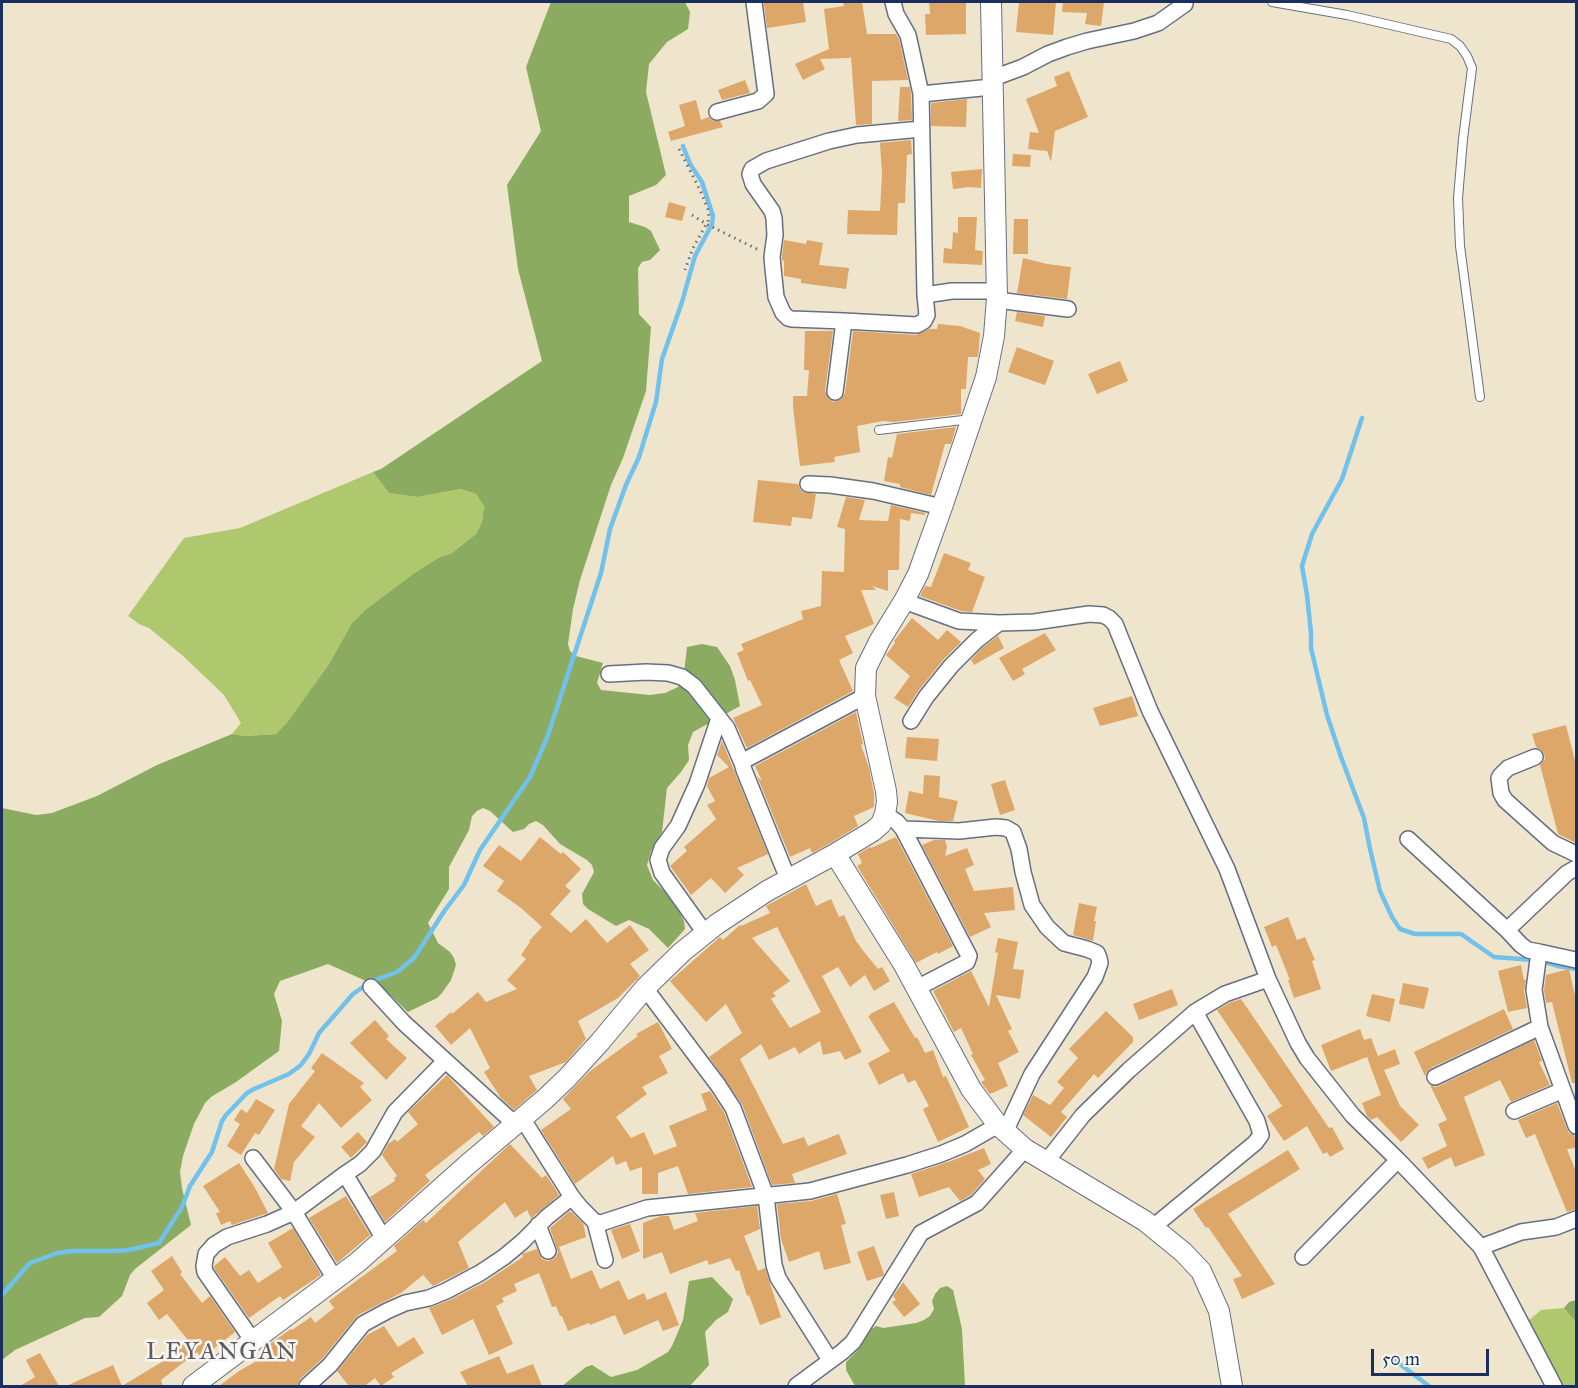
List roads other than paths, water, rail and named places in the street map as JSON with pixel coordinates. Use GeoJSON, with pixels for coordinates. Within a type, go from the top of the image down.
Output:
{"type":"FeatureCollection","features":[{"type":"Feature","properties":{"kind":"street"},"geometry":{"type":"LineString","coordinates":[[717,112],[758,101],[766,94],[754,2]]}},
{"type":"Feature","properties":{"kind":"street"},"geometry":{"type":"LineString","coordinates":[[893,2],[896,14],[908,34],[921,94],[927,315],[924,321],[917,325],[788,318],[783,313],[776,297],[772,257],[775,235],[774,218],[772,211],[753,184],[750,174],[752,169],[766,161],[829,141],[857,135],[921,129]]}},
{"type":"Feature","properties":{"kind":"street"},"geometry":{"type":"LineString","coordinates":[[194,1386],[384,1239],[567,1078],[645,988],[705,933],[767,891],[835,854],[881,824],[887,802],[886,791],[865,696],[865,674],[880,640],[918,574],[986,377],[994,336],[996,202],[990,2]]}},
{"type":"Feature","properties":{"kind":"street"},"geometry":{"type":"LineString","coordinates":[[921,94],[992,83],[1048,54],[1067,47],[1158,23],[1186,2]]}},
{"type":"Feature","properties":{"kind":"street"},"geometry":{"type":"LineString","coordinates":[[925,295],[952,291],[996,296],[1068,309]]}},
{"type":"Feature","properties":{"kind":"street"},"geometry":{"type":"LineString","coordinates":[[835,392],[844,321]]}},
{"type":"Feature","properties":{"kind":"street"},"geometry":{"type":"LineString","coordinates":[[808,484],[873,491],[942,507]]}},
{"type":"Feature","properties":{"kind":"street"},"geometry":{"type":"LineString","coordinates":[[904,601],[959,621],[1034,622],[1089,614],[1103,615],[1112,621],[1150,711],[1227,869],[1268,979],[1307,1058],[1355,1118],[1480,1247],[1554,1386]]}},
{"type":"Feature","properties":{"kind":"street"},"geometry":{"type":"LineString","coordinates":[[911,721],[926,697],[951,666],[976,640],[999,623]]}},
{"type":"Feature","properties":{"kind":"street"},"geometry":{"type":"LineString","coordinates":[[609,674],[668,673],[682,676],[694,686],[727,728],[788,879]]}},
{"type":"Feature","properties":{"kind":"street"},"geometry":{"type":"LineString","coordinates":[[742,763],[865,696]]}},
{"type":"Feature","properties":{"kind":"street"},"geometry":{"type":"LineString","coordinates":[[705,933],[662,873],[658,860],[662,848],[678,826],[697,784],[719,718]]}},
{"type":"Feature","properties":{"kind":"street"},"geometry":{"type":"LineString","coordinates":[[1535,757],[1508,768],[1501,775],[1499,778],[1501,794],[1553,843],[1576,854]]}},
{"type":"Feature","properties":{"kind":"street"},"geometry":{"type":"LineString","coordinates":[[885,814],[903,829],[969,958],[967,962],[917,988]]}},
{"type":"Feature","properties":{"kind":"street"},"geometry":{"type":"LineString","coordinates":[[595,1222],[606,1222],[658,1206],[810,1191],[907,1165],[1002,1128],[1032,1074],[1095,977],[1100,958],[1096,953],[1087,949],[1064,943],[1047,927],[1032,905],[1013,832],[1006,828],[996,827],[959,831],[903,829]]}},
{"type":"Feature","properties":{"kind":"street"},"geometry":{"type":"LineString","coordinates":[[1408,839],[1538,959],[1576,960]]}},
{"type":"Feature","properties":{"kind":"street"},"geometry":{"type":"LineString","coordinates":[[835,854],[904,965],[971,1089],[1002,1128],[1025,1149],[1153,1227],[1183,1252],[1201,1271],[1219,1311],[1232,1386]]}},
{"type":"Feature","properties":{"kind":"street"},"geometry":{"type":"LineString","coordinates":[[1507,930],[1567,873],[1576,868]]}},
{"type":"Feature","properties":{"kind":"street"},"geometry":{"type":"LineString","coordinates":[[1538,959],[1534,990],[1540,1027],[1576,1125]]}},
{"type":"Feature","properties":{"kind":"street"},"geometry":{"type":"LineString","coordinates":[[1046,1162],[1083,1115],[1195,1012],[1225,994],[1268,979]]}},
{"type":"Feature","properties":{"kind":"street"},"geometry":{"type":"LineString","coordinates":[[370,987],[445,1061],[518,1121],[572,1197],[595,1222],[606,1260]]}},
{"type":"Feature","properties":{"kind":"street"},"geometry":{"type":"LineString","coordinates":[[645,988],[733,1108],[766,1196],[774,1265],[778,1278],[830,1360]]}},
{"type":"Feature","properties":{"kind":"street"},"geometry":{"type":"LineString","coordinates":[[1153,1227],[1255,1143],[1261,1135],[1257,1121],[1195,1012]]}},
{"type":"Feature","properties":{"kind":"street"},"geometry":{"type":"LineString","coordinates":[[1435,1077],[1540,1027]]}},
{"type":"Feature","properties":{"kind":"street"},"geometry":{"type":"LineString","coordinates":[[253,1341],[206,1272],[204,1266],[206,1254],[214,1245],[227,1237],[267,1224],[294,1212],[360,1164],[373,1151],[395,1112],[445,1061]]}},
{"type":"Feature","properties":{"kind":"street"},"geometry":{"type":"LineString","coordinates":[[1514,1112],[1563,1090]]}},
{"type":"Feature","properties":{"kind":"street"},"geometry":{"type":"LineString","coordinates":[[796,1386],[853,1342],[921,1233],[977,1203],[1025,1149]]}},
{"type":"Feature","properties":{"kind":"street"},"geometry":{"type":"LineString","coordinates":[[254,1158],[294,1212],[335,1279]]}},
{"type":"Feature","properties":{"kind":"street"},"geometry":{"type":"LineString","coordinates":[[1303,1257],[1398,1160]]}},
{"type":"Feature","properties":{"kind":"street"},"geometry":{"type":"LineString","coordinates":[[345,1174],[384,1239]]}},
{"type":"Feature","properties":{"kind":"street"},"geometry":{"type":"LineString","coordinates":[[307,1386],[330,1365],[363,1324],[405,1303],[429,1298],[468,1280],[504,1257],[572,1197]]}},
{"type":"Feature","properties":{"kind":"street"},"geometry":{"type":"LineString","coordinates":[[1480,1247],[1521,1232],[1556,1227],[1576,1219]]}},
{"type":"Feature","properties":{"kind":"street"},"geometry":{"type":"LineString","coordinates":[[538,1225],[548,1251]]}},
{"type":"Feature","properties":{"kind":"lane"},"geometry":{"type":"LineString","coordinates":[[1272,2],[1347,15],[1451,39],[1467,56],[1472,68],[1462,139],[1458,198],[1460,246],[1480,397]]}},
{"type":"Feature","properties":{"kind":"lane"},"geometry":{"type":"LineString","coordinates":[[879,430],[972,418]]}},
{"type":"Feature","properties":{"kind":"waterway"},"geometry":{"type":"LineString","coordinates":[[2,1295],[30,1263],[57,1253],[129,1250],[159,1243],[182,1207],[190,1186],[212,1152],[226,1115],[247,1093],[289,1074],[301,1065],[319,1033],[353,994],[370,982],[397,972],[414,958],[464,885],[480,850],[530,777],[547,738],[601,573],[610,529],[639,457],[656,402],[662,359],[695,256],[712,224],[713,216],[702,182],[690,164],[683,146]]}},
{"type":"Feature","properties":{"kind":"waterway"},"geometry":{"type":"LineString","coordinates":[[1362,418],[1342,479],[1312,534],[1302,566],[1307,595],[1311,648],[1327,715],[1364,818],[1380,891],[1400,929],[1415,934],[1461,934],[1494,957],[1534,960]]}},
{"type":"Feature","properties":{"kind":"waterway"},"geometry":{"type":"LineString","coordinates":[[1542,961],[1576,969]]}},
{"type":"Feature","properties":{"kind":"waterway"},"geometry":{"type":"LineString","coordinates":[[1393,1359],[1429,1386]]}},
{"type":"Feature","properties":{"kind":"district","name":"LEYANGAN"},"geometry":{"type":"Point","coordinates":[222,1353]}}]}
